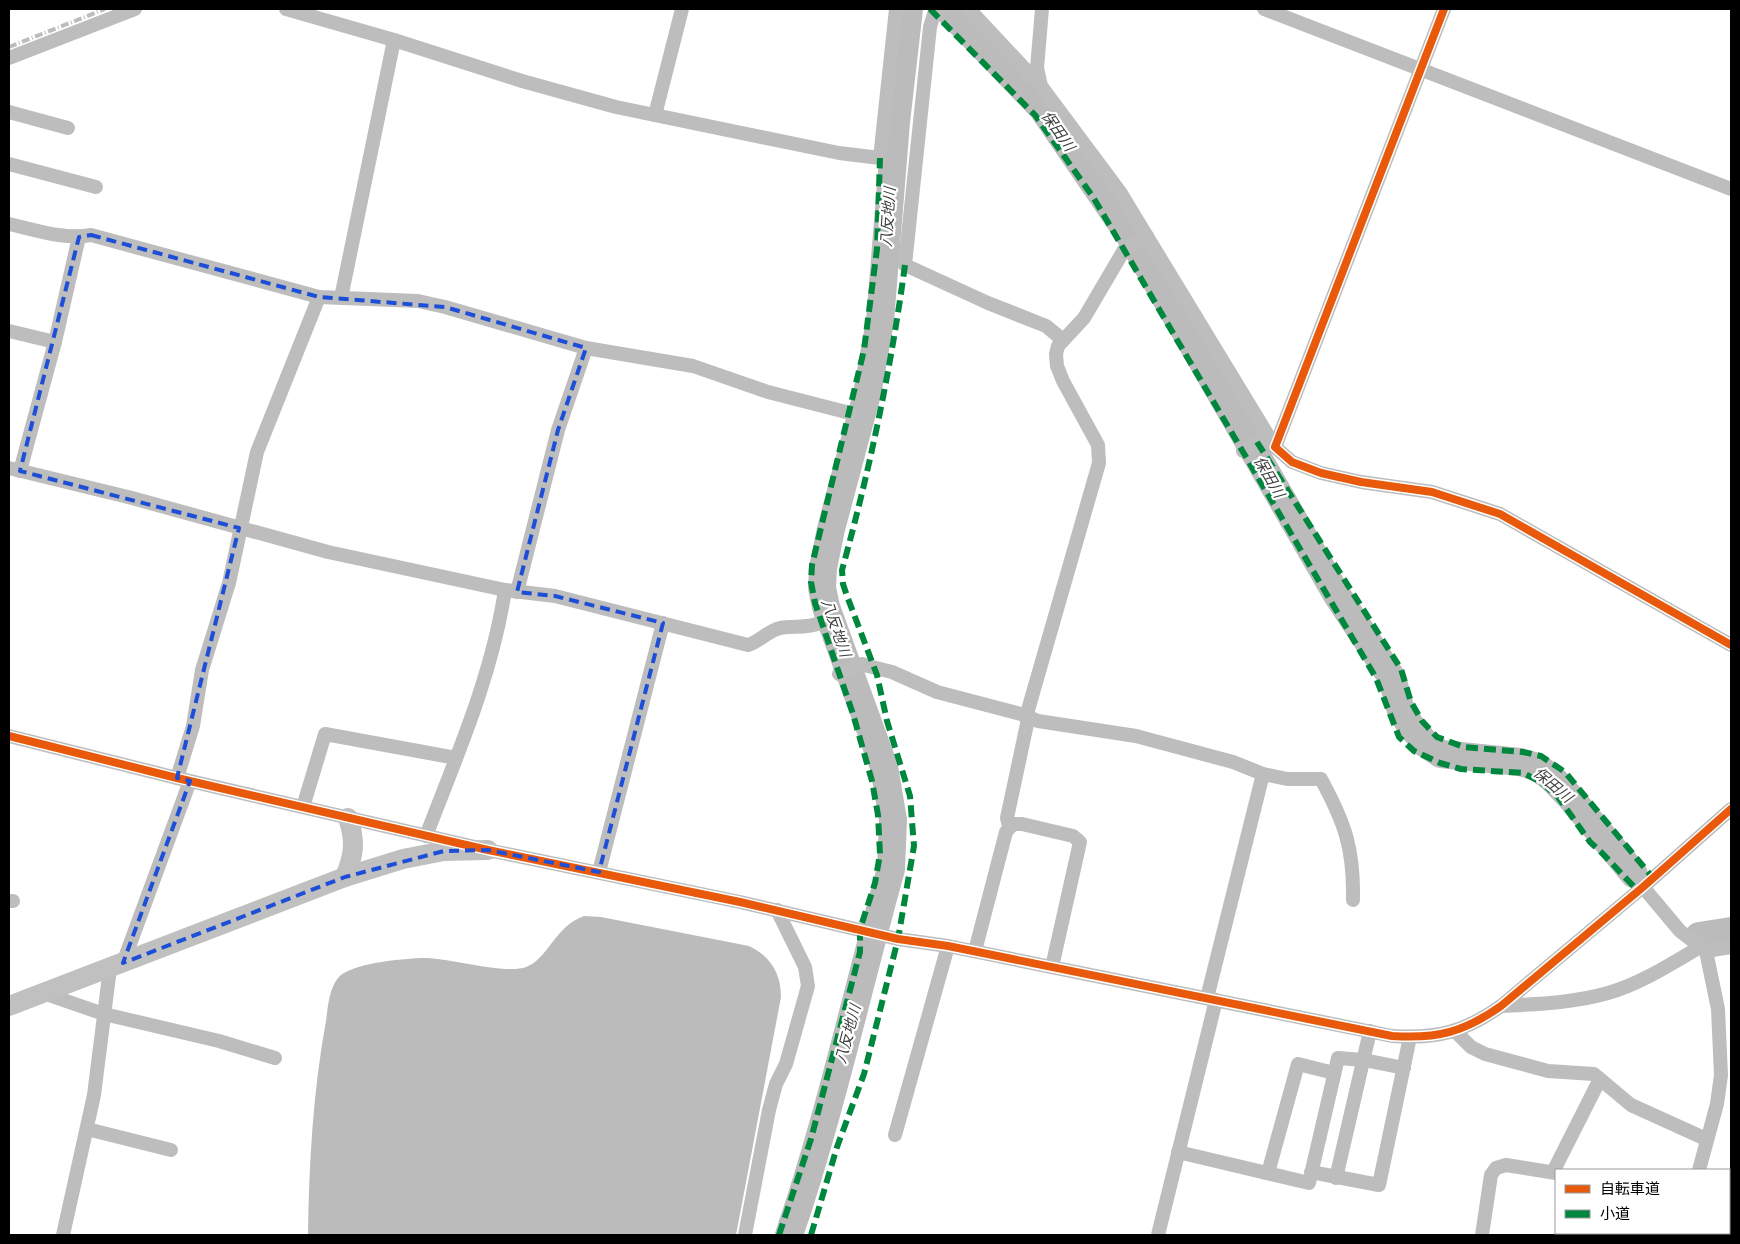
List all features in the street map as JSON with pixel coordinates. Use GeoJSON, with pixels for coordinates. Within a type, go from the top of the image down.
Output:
{"type":"FeatureCollection","features":[{"type":"Feature","properties":{"kind":"street"},"geometry":{"type":"LineString","coordinates":[[9,58],[135,9]]}},
{"type":"Feature","properties":{"kind":"street"},"geometry":{"type":"LineString","coordinates":[[286,9],[394,40],[522,81],[655,115],[839,153],[880,158],[896,9]]}},
{"type":"Feature","properties":{"kind":"street"},"geometry":{"type":"LineString","coordinates":[[655,115],[682,9]]}},
{"type":"Feature","properties":{"kind":"street"},"geometry":{"type":"LineString","coordinates":[[940,9],[934,14],[930,27],[905,265],[988,303],[1046,326],[1063,340]]}},
{"type":"Feature","properties":{"kind":"street"},"geometry":{"type":"LineString","coordinates":[[969,9],[1042,86],[1120,192],[1138,240],[1257,446],[1320,473],[1361,482],[1432,492],[1500,514],[1731,645]]}},
{"type":"Feature","properties":{"kind":"street"},"geometry":{"type":"LineString","coordinates":[[1042,9],[1037,68],[1042,86]]}},
{"type":"Feature","properties":{"kind":"street"},"geometry":{"type":"LineString","coordinates":[[1264,9],[1731,189]]}},
{"type":"Feature","properties":{"kind":"street"},"geometry":{"type":"LineString","coordinates":[[1257,446],[1421,68],[1444,9]]}},
{"type":"Feature","properties":{"kind":"street"},"geometry":{"type":"LineString","coordinates":[[341,298],[394,40]]}},
{"type":"Feature","properties":{"kind":"street"},"geometry":{"type":"LineString","coordinates":[[9,112],[68,128]]}},
{"type":"Feature","properties":{"kind":"street"},"geometry":{"type":"LineString","coordinates":[[9,164],[96,187]]}},
{"type":"Feature","properties":{"kind":"street"},"geometry":{"type":"LineString","coordinates":[[9,224],[62,236],[79,237],[91,235],[320,297],[418,302],[445,306],[586,348],[693,366],[768,392],[850,413]]}},
{"type":"Feature","properties":{"kind":"street"},"geometry":{"type":"LineString","coordinates":[[79,237],[56,342],[14,470],[132,498],[328,552],[511,591],[556,596],[748,645],[781,628],[806,628],[820,623]]}},
{"type":"Feature","properties":{"kind":"street"},"geometry":{"type":"LineString","coordinates":[[1010,827],[1007,818],[1027,717],[1099,463],[1098,444],[1057,366],[1058,346],[1084,318],[1124,250],[1138,240]]}},
{"type":"Feature","properties":{"kind":"street"},"geometry":{"type":"LineString","coordinates":[[63,1235],[94,1095],[104,1014],[117,966],[184,780],[204,663],[229,583],[239,528],[262,436],[320,297]]}},
{"type":"Feature","properties":{"kind":"street"},"geometry":{"type":"LineString","coordinates":[[9,331],[56,342]]}},
{"type":"Feature","properties":{"kind":"street"},"geometry":{"type":"LineString","coordinates":[[426,836],[478,702],[558,430],[586,348]]}},
{"type":"Feature","properties":{"kind":"street"},"geometry":{"type":"LineString","coordinates":[[599,872],[663,623]]}},
{"type":"Feature","properties":{"kind":"street"},"geometry":{"type":"LineString","coordinates":[[840,673],[858,666],[868,666],[892,672],[936,692],[1038,721],[1136,736],[1234,762],[1263,774],[1287,779],[1321,779],[1342,818],[1350,844],[1354,871],[1353,900]]}},
{"type":"Feature","properties":{"kind":"street"},"geometry":{"type":"LineString","coordinates":[[302,807],[325,734],[456,758]]}},
{"type":"Feature","properties":{"kind":"street"},"geometry":{"type":"LineString","coordinates":[[9,736],[184,780],[426,836],[777,910],[889,937],[948,946],[1370,1031],[1410,1037],[1440,1036],[1455,1031],[1479,1021],[1501,1006],[1643,887],[1731,809]]}},
{"type":"Feature","properties":{"kind":"street"},"geometry":{"type":"LineString","coordinates":[[1158,1235],[1263,774]]}},
{"type":"Feature","properties":{"kind":"street"},"geometry":{"type":"LineString","coordinates":[[345,877],[353,858],[355,844],[348,818]]}},
{"type":"Feature","properties":{"kind":"street"},"geometry":{"type":"LineString","coordinates":[[974,951],[1006,832],[1010,827],[1017,824],[1030,826],[1073,836],[1080,842],[1052,967]]}},
{"type":"Feature","properties":{"kind":"street"},"geometry":{"type":"LineString","coordinates":[[22,998],[117,966],[345,877],[404,859],[444,851],[488,850]]}},
{"type":"Feature","properties":{"kind":"street"},"geometry":{"type":"LineString","coordinates":[[1643,887],[1680,931],[1703,949],[1718,1009],[1721,1075],[1717,1104],[1706,1139],[1701,1168]]}},
{"type":"Feature","properties":{"kind":"street"},"geometry":{"type":"LineString","coordinates":[[745,1235],[768,1110],[776,1084],[786,1064],[808,986],[805,968],[777,910]]}},
{"type":"Feature","properties":{"kind":"street"},"geometry":{"type":"LineString","coordinates":[[895,1135],[948,946]]}},
{"type":"Feature","properties":{"kind":"street"},"geometry":{"type":"LineString","coordinates":[[1501,1006],[1580,1000],[1609,993],[1703,949],[1731,947]]}},
{"type":"Feature","properties":{"kind":"street"},"geometry":{"type":"LineString","coordinates":[[22,998],[104,1014],[219,1041],[276,1058]]}},
{"type":"Feature","properties":{"kind":"street"},"geometry":{"type":"LineString","coordinates":[[1336,1178],[1370,1031]]}},
{"type":"Feature","properties":{"kind":"street"},"geometry":{"type":"LineString","coordinates":[[1455,1031],[1471,1047],[1485,1054],[1548,1071],[1594,1074],[1631,1105],[1706,1139]]}},
{"type":"Feature","properties":{"kind":"street"},"geometry":{"type":"LineString","coordinates":[[1311,1172],[1379,1185],[1410,1037]]}},
{"type":"Feature","properties":{"kind":"street"},"geometry":{"type":"LineString","coordinates":[[1178,1152],[1309,1183],[1338,1058],[1364,1060],[1404,1068]]}},
{"type":"Feature","properties":{"kind":"street"},"geometry":{"type":"LineString","coordinates":[[1268,1173],[1298,1064],[1334,1073]]}},
{"type":"Feature","properties":{"kind":"street"},"geometry":{"type":"LineString","coordinates":[[1556,1169],[1600,1078]]}},
{"type":"Feature","properties":{"kind":"street"},"geometry":{"type":"LineString","coordinates":[[87,1129],[171,1150]]}},
{"type":"Feature","properties":{"kind":"street"},"geometry":{"type":"LineString","coordinates":[[1482,1235],[1492,1175],[1496,1168],[1506,1164],[1555,1172]]}},
{"type":"Feature","properties":{"kind":"highlighted area"},"geometry":{"type":"Polygon","coordinates":[[[91,235],[319,297],[445,307],[586,348],[558,430],[517,592],[555,596],[663,623],[599,872],[488,850],[444,851],[345,877],[123,963],[190,781],[177,778],[239,528],[20,471],[79,237],[91,235]]]}},
{"type":"Feature","properties":{"kind":"shaded area"},"geometry":{"type":"Polygon","coordinates":[[[584,916],[601,917],[749,946],[763,955],[773,966],[779,980],[781,997],[736,1235],[308,1235],[309,1181],[318,1074],[329,998],[338,978],[344,973],[365,965],[421,958],[433,958],[504,969],[526,967],[540,957],[566,927],[584,916]]]}},
{"type":"Feature","properties":{"kind":"waterway","name":"八反地川"},"geometry":{"type":"LineString","coordinates":[[789,1235],[830,1099],[891,869],[893,820],[884,767],[826,607],[822,588],[823,568],[831,529],[867,394],[880,321],[896,122],[909,9]]}},
{"type":"Feature","properties":{"kind":"waterway","name":"保田川"},"geometry":{"type":"LineString","coordinates":[[947,9],[1043,109],[1130,236],[1337,595],[1392,678],[1401,711],[1411,726],[1426,744],[1441,754],[1520,762],[1537,767],[1552,778],[1571,798],[1634,874]]}},
{"type":"Feature","properties":{"kind":"waterway","name":"保田川"},"geometry":{"type":"LineString","coordinates":[[1699,936],[1731,931]]}},
{"type":"Feature","properties":{"kind":"railway"},"geometry":{"type":"LineString","coordinates":[[9,47],[105,9]]}},
{"type":"Feature","properties":{"kind":"marked path"},"geometry":{"type":"LineString","coordinates":[[930,9],[1035,115],[1093,197],[1376,678],[1399,737],[1414,751],[1440,763],[1461,769],[1523,773],[1541,782],[1558,797],[1590,842],[1638,891]]}},
{"type":"Feature","properties":{"kind":"marked path"},"geometry":{"type":"LineString","coordinates":[[779,1235],[811,1139],[860,952],[860,929],[875,883],[880,854],[878,815],[872,781],[853,714],[815,603],[811,582],[812,565],[864,350],[877,249],[880,158]]}},
{"type":"Feature","properties":{"kind":"marked path"},"geometry":{"type":"LineString","coordinates":[[811,1235],[837,1147],[864,1074],[898,939],[914,846],[910,796],[887,721],[877,675],[847,596],[843,584],[842,570],[879,418],[905,265]]}},
{"type":"Feature","properties":{"kind":"marked path"},"geometry":{"type":"LineString","coordinates":[[1257,442],[1401,669],[1411,702],[1422,721],[1437,737],[1464,747],[1523,752],[1541,756],[1565,772],[1653,878]]}},
{"type":"Feature","properties":{"kind":"cycle path"},"geometry":{"type":"LineString","coordinates":[[1444,9],[1275,447],[1292,462],[1321,473],[1361,482],[1432,492],[1500,514],[1731,645]]}},
{"type":"Feature","properties":{"kind":"cycle path"},"geometry":{"type":"LineString","coordinates":[[9,736],[177,778],[488,850],[740,902],[898,939],[948,946],[1392,1036],[1408,1037],[1450,1032],[1475,1022],[1501,1006],[1643,887],[1731,809]]}}]}
